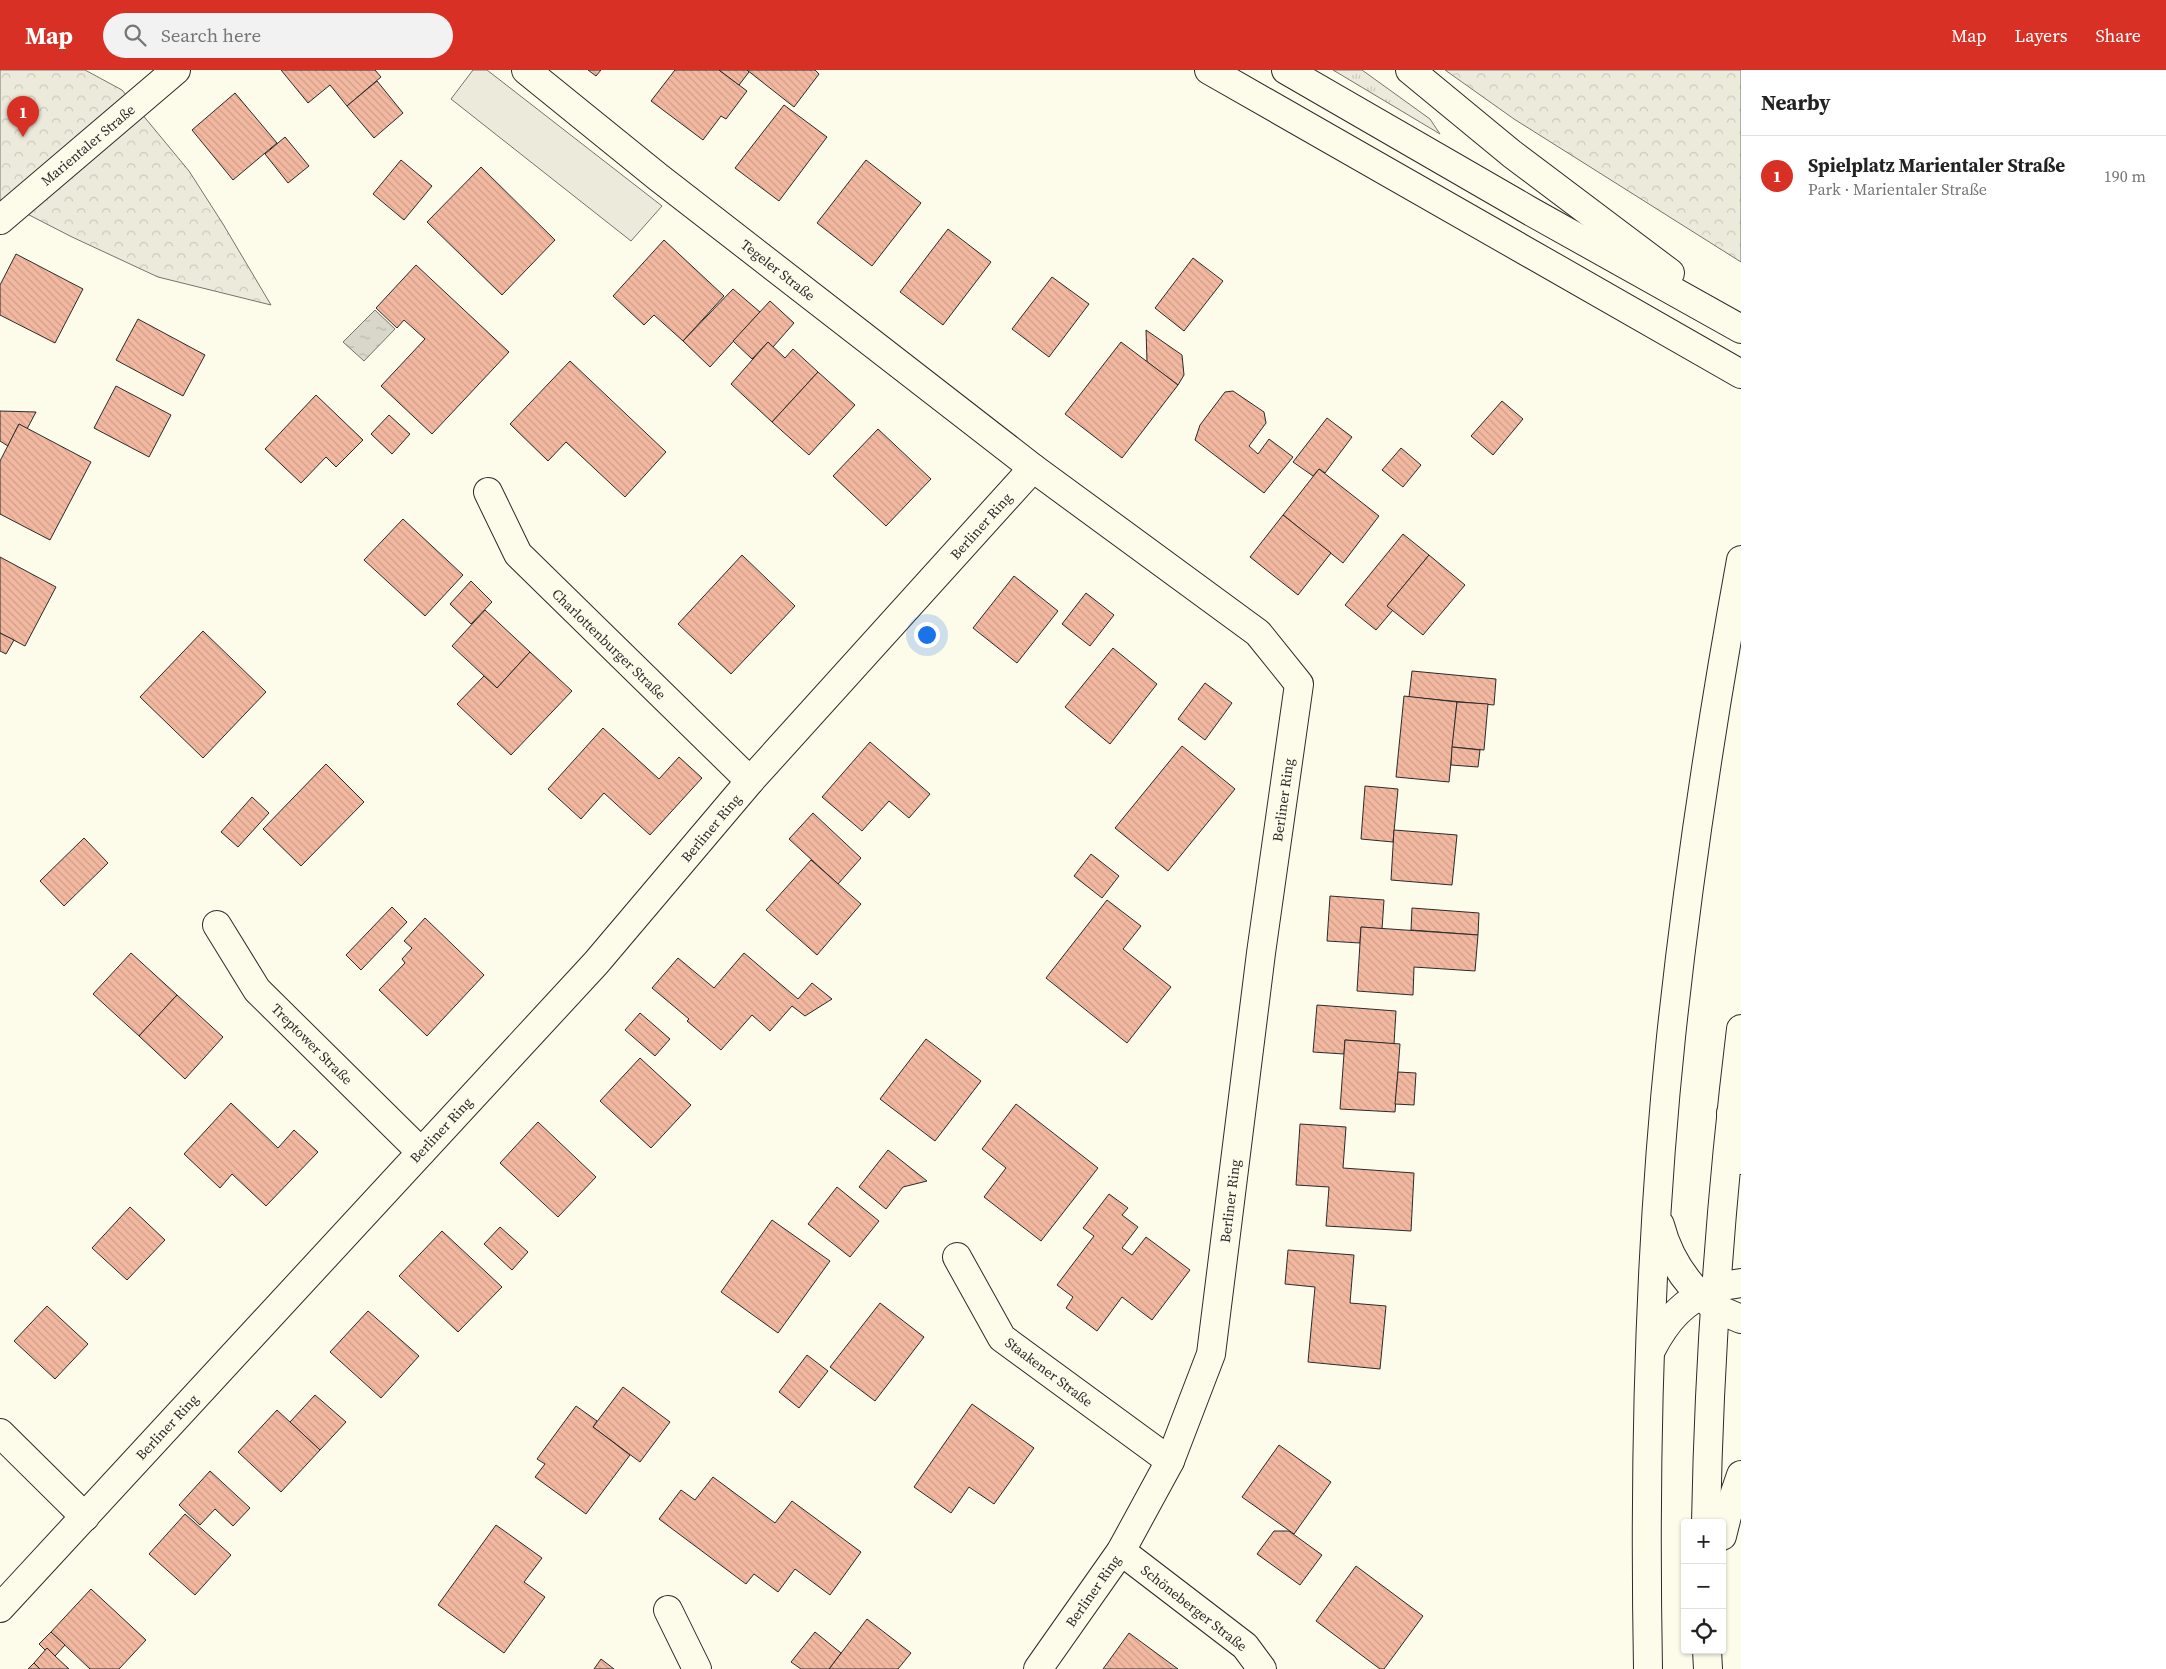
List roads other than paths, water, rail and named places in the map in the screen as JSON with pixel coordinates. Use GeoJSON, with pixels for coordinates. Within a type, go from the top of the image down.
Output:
{"type":"FeatureCollection","features":[{"type":"Feature","properties":{"kind":"main road","name":"Marientaler Straße"},"geometry":{"type":"LineString","coordinates":[[0,220],[176,70]]}},
{"type":"Feature","properties":{"kind":"main road","name":"Tegeler Straße"},"geometry":{"type":"LineString","coordinates":[[526,70],[658,177],[1033,468]]}},
{"type":"Feature","properties":{"kind":"main road"},"geometry":{"type":"LineString","coordinates":[[1209,70],[1741,374]]}},
{"type":"Feature","properties":{"kind":"main road"},"geometry":{"type":"LineString","coordinates":[[1286,70],[1530,211],[1741,327]]}},
{"type":"Feature","properties":{"kind":"main road"},"geometry":{"type":"LineString","coordinates":[[1410,70],[1512,154],[1741,327]]}},
{"type":"Feature","properties":{"kind":"main road","name":"Berliner Ring"},"geometry":{"type":"LineString","coordinates":[[0,1608],[596,963],[750,781],[1033,468],[1258,633],[1299,684],[1261,953],[1211,1354],[1170,1461],[1122,1552],[1038,1669]]}},
{"type":"Feature","properties":{"kind":"main road","name":"Charlottenburger Straße"},"geometry":{"type":"LineString","coordinates":[[488,492],[518,554],[750,781]]}},
{"type":"Feature","properties":{"kind":"main road"},"geometry":{"type":"LineString","coordinates":[[1648,1669],[1646,1552],[1650,1352],[1657,1214],[1671,1039],[1691,865],[1717,691],[1741,560]]}},
{"type":"Feature","properties":{"kind":"main road","name":"Treptower Straße"},"geometry":{"type":"LineString","coordinates":[[217,925],[258,990],[421,1152]]}},
{"type":"Feature","properties":{"kind":"main road"},"geometry":{"type":"LineString","coordinates":[[1706,1519],[1730,1113],[1741,1029]]}},
{"type":"Feature","properties":{"kind":"main road"},"geometry":{"type":"LineString","coordinates":[[1730,1113],[1741,1160]]}},
{"type":"Feature","properties":{"kind":"main road"},"geometry":{"type":"LineString","coordinates":[[1657,1214],[1664,1244],[1679,1271],[1718,1293],[1741,1319]]}},
{"type":"Feature","properties":{"kind":"main road","name":"Staakener Straße"},"geometry":{"type":"LineString","coordinates":[[957,1257],[1002,1338],[1170,1461]]}},
{"type":"Feature","properties":{"kind":"main road"},"geometry":{"type":"LineString","coordinates":[[1650,1352],[1662,1329],[1673,1316],[1718,1293]]}},
{"type":"Feature","properties":{"kind":"main road"},"geometry":{"type":"LineString","coordinates":[[0,1433],[85,1516]]}},
{"type":"Feature","properties":{"kind":"main road"},"geometry":{"type":"LineString","coordinates":[[1726,1520],[1741,1474]]}},
{"type":"Feature","properties":{"kind":"main road","name":"Schöneberger Straße"},"geometry":{"type":"LineString","coordinates":[[1122,1552],[1245,1646],[1262,1669]]}},
{"type":"Feature","properties":{"kind":"main road"},"geometry":{"type":"LineString","coordinates":[[668,1610],[697,1669]]}},
{"type":"Feature","properties":{"kind":"main road"},"geometry":{"type":"LineString","coordinates":[[1707,1654],[1708,1669]]}},
{"type":"Feature","properties":{"kind":"water"},"geometry":{"type":"Polygon","coordinates":[[[375,310],[395,329],[364,361],[343,342],[375,310]]]}},
{"type":"Feature","properties":{"kind":"place","name":"Spielplatz Marientaler Straße"},"geometry":{"type":"Point","coordinates":[23,137]}}]}
